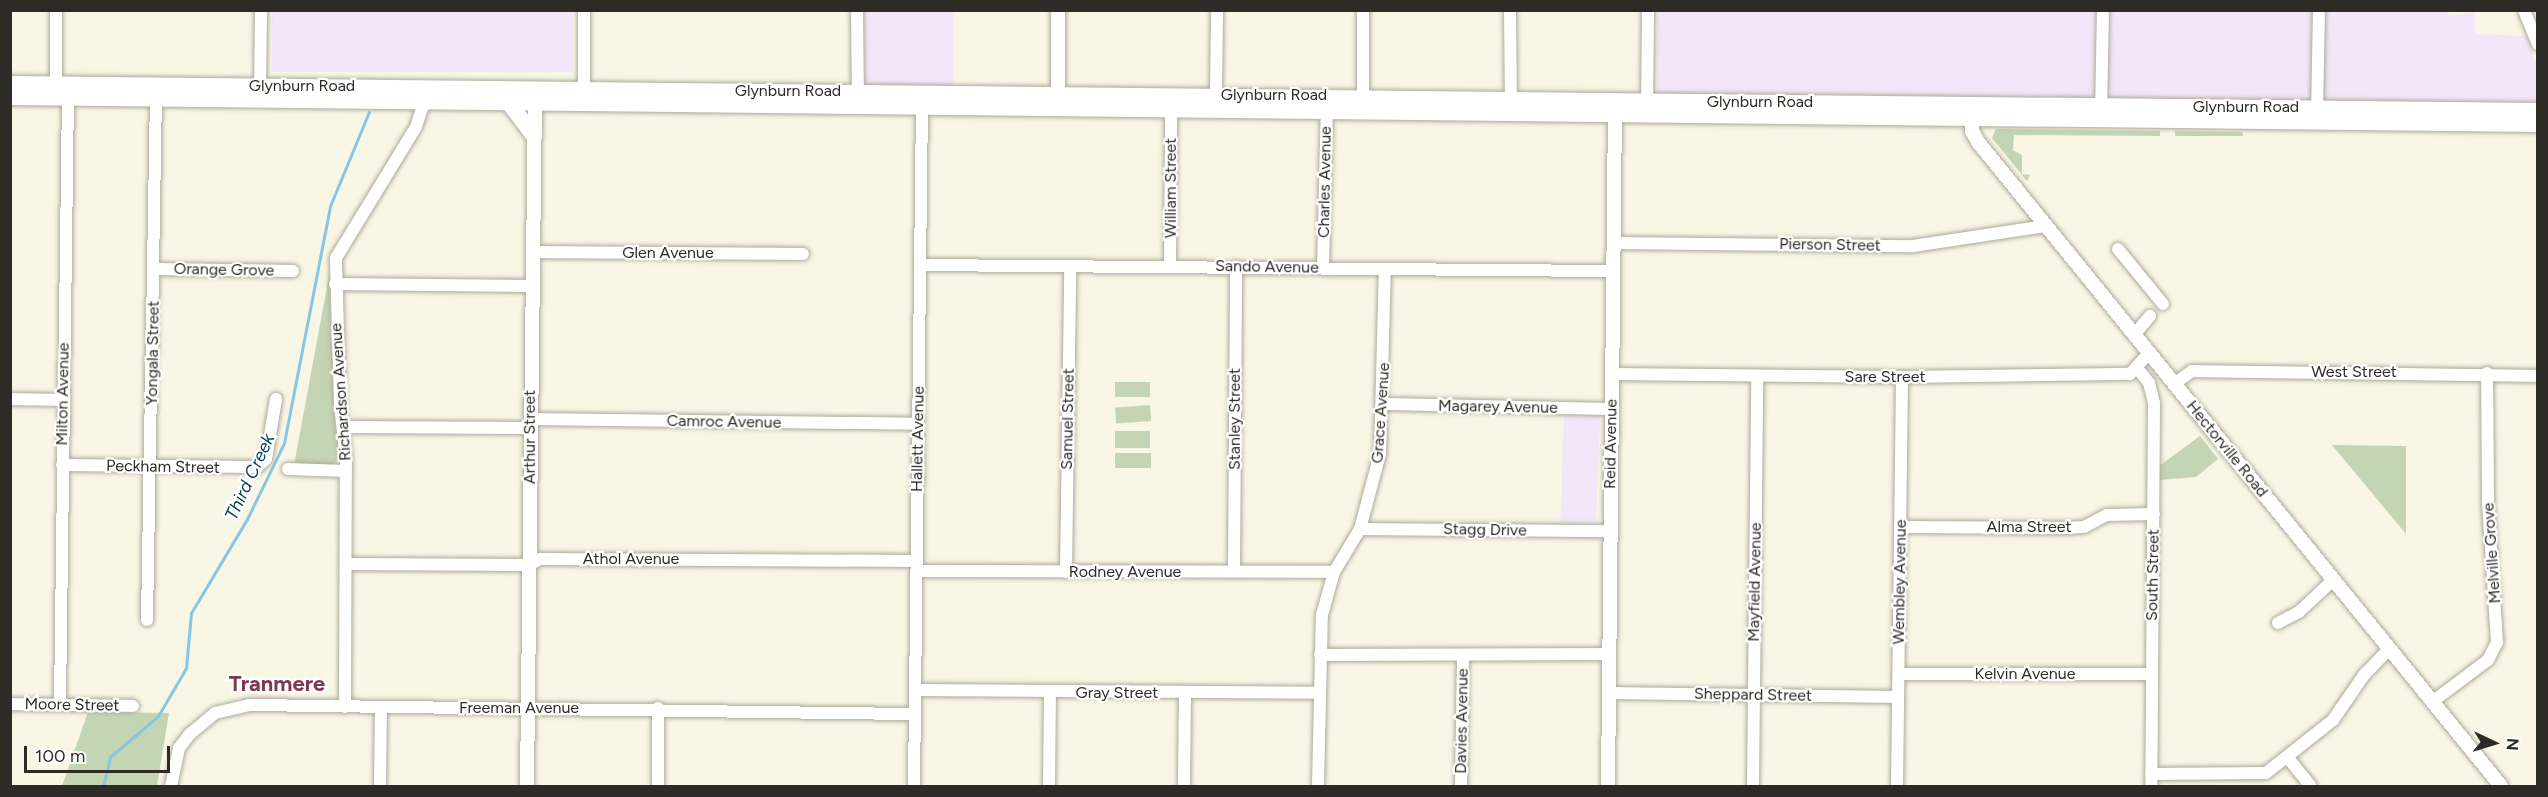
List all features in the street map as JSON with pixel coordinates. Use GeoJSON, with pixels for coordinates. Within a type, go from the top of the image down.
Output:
{"type":"FeatureCollection","features":[{"type":"Feature","properties":{"kind":"main road","name":"Glynburn Road"},"geometry":{"type":"LineString","coordinates":[[10,84],[62,91],[584,97],[820,107],[858,100]]}},
{"type":"Feature","properties":{"kind":"main road","name":"Glynburn Road"},"geometry":{"type":"LineString","coordinates":[[10,97],[62,91]]}},
{"type":"Feature","properties":{"kind":"main road","name":"Glynburn Road"},"geometry":{"type":"LineString","coordinates":[[584,97],[783,92],[858,100],[1058,101],[1216,95],[1327,104]]}},
{"type":"Feature","properties":{"kind":"main road"},"geometry":{"type":"LineString","coordinates":[[783,92],[813,99],[820,107]]}},
{"type":"Feature","properties":{"kind":"main road","name":"Glynburn Road"},"geometry":{"type":"LineString","coordinates":[[260,93],[364,101],[510,104],[535,96]]}},
{"type":"Feature","properties":{"kind":"main road","name":"Glynburn Road"},"geometry":{"type":"LineString","coordinates":[[1058,101],[1171,109],[1363,104],[2101,113],[2317,114],[2538,111]]}},
{"type":"Feature","properties":{"kind":"main road"},"geometry":{"type":"LineString","coordinates":[[510,104],[534,136]]}},
{"type":"Feature","properties":{"kind":"main road","name":"Glynburn Road"},"geometry":{"type":"LineString","coordinates":[[2317,114],[2538,124]]}},
{"type":"Feature","properties":{"kind":"street","name":"Milton Avenue"},"geometry":{"type":"LineString","coordinates":[[56,10],[62,91],[60,704]]}},
{"type":"Feature","properties":{"kind":"street"},"geometry":{"type":"LineString","coordinates":[[260,93],[261,10]]}},
{"type":"Feature","properties":{"kind":"street"},"geometry":{"type":"LineString","coordinates":[[584,10],[584,97]]}},
{"type":"Feature","properties":{"kind":"street"},"geometry":{"type":"LineString","coordinates":[[857,10],[858,100]]}},
{"type":"Feature","properties":{"kind":"street"},"geometry":{"type":"LineString","coordinates":[[1058,10],[1058,101]]}},
{"type":"Feature","properties":{"kind":"street"},"geometry":{"type":"LineString","coordinates":[[1216,95],[1217,10]]}},
{"type":"Feature","properties":{"kind":"street"},"geometry":{"type":"LineString","coordinates":[[1363,10],[1363,104]]}},
{"type":"Feature","properties":{"kind":"street"},"geometry":{"type":"LineString","coordinates":[[1510,10],[1511,106]]}},
{"type":"Feature","properties":{"kind":"street"},"geometry":{"type":"LineString","coordinates":[[1647,108],[1648,10]]}},
{"type":"Feature","properties":{"kind":"street"},"geometry":{"type":"LineString","coordinates":[[2101,113],[2103,10]]}},
{"type":"Feature","properties":{"kind":"street"},"geometry":{"type":"LineString","coordinates":[[2317,114],[2319,10]]}},
{"type":"Feature","properties":{"kind":"street"},"geometry":{"type":"LineString","coordinates":[[2524,10],[2538,44]]}},
{"type":"Feature","properties":{"kind":"street","name":"Yongala Street"},"geometry":{"type":"LineString","coordinates":[[147,620],[156,93]]}},
{"type":"Feature","properties":{"kind":"street","name":"Arthur Street"},"geometry":{"type":"LineString","coordinates":[[527,786],[535,96]]}},
{"type":"Feature","properties":{"kind":"street","name":"Hallett Avenue"},"geometry":{"type":"LineString","coordinates":[[914,786],[922,100]]}},
{"type":"Feature","properties":{"kind":"street","name":"Richardson Avenue"},"geometry":{"type":"LineString","coordinates":[[345,707],[346,471],[335,284],[339,247],[416,127],[424,102]]}},
{"type":"Feature","properties":{"kind":"street","name":"Charles Avenue"},"geometry":{"type":"LineString","coordinates":[[1323,268],[1327,104]]}},
{"type":"Feature","properties":{"kind":"street","name":"Reid Avenue"},"geometry":{"type":"LineString","coordinates":[[1608,786],[1615,108]]}},
{"type":"Feature","properties":{"kind":"street","name":"William Street"},"geometry":{"type":"LineString","coordinates":[[1170,267],[1171,109]]}},
{"type":"Feature","properties":{"kind":"street","name":"Hectorville Road"},"geometry":{"type":"LineString","coordinates":[[1972,111],[1978,142],[2501,786]]}},
{"type":"Feature","properties":{"kind":"street","name":"Pierson Street"},"geometry":{"type":"LineString","coordinates":[[1613,243],[1913,246],[2046,226]]}},
{"type":"Feature","properties":{"kind":"street"},"geometry":{"type":"LineString","coordinates":[[2118,249],[2163,304]]}},
{"type":"Feature","properties":{"kind":"street","name":"Glen Avenue"},"geometry":{"type":"LineString","coordinates":[[532,252],[803,254]]}},
{"type":"Feature","properties":{"kind":"street","name":"Sando Avenue"},"geometry":{"type":"LineString","coordinates":[[920,265],[1613,271]]}},
{"type":"Feature","properties":{"kind":"street","name":"Samuel Street"},"geometry":{"type":"LineString","coordinates":[[1066,572],[1070,267]]}},
{"type":"Feature","properties":{"kind":"street","name":"Stanley Street"},"geometry":{"type":"LineString","coordinates":[[1234,571],[1236,267]]}},
{"type":"Feature","properties":{"kind":"street","name":"Orange Grove"},"geometry":{"type":"LineString","coordinates":[[154,269],[293,271]]}},
{"type":"Feature","properties":{"kind":"street","name":"Grace Avenue"},"geometry":{"type":"LineString","coordinates":[[1318,786],[1322,615],[1334,572],[1360,529],[1377,472],[1384,404],[1385,269]]}},
{"type":"Feature","properties":{"kind":"street"},"geometry":{"type":"LineString","coordinates":[[335,284],[531,286]]}},
{"type":"Feature","properties":{"kind":"street"},"geometry":{"type":"LineString","coordinates":[[2137,368],[2149,353]]}},
{"type":"Feature","properties":{"kind":"street","name":"Sare Street"},"geometry":{"type":"LineString","coordinates":[[1612,374],[1902,377],[2130,374],[2137,368]]}},
{"type":"Feature","properties":{"kind":"street","name":"South Street"},"geometry":{"type":"LineString","coordinates":[[2137,368],[2149,383],[2154,403],[2151,780]]}},
{"type":"Feature","properties":{"kind":"street","name":"West Street"},"geometry":{"type":"LineString","coordinates":[[2174,384],[2192,371],[2487,373],[2538,376]]}},
{"type":"Feature","properties":{"kind":"street","name":"Melville Grove"},"geometry":{"type":"LineString","coordinates":[[2432,702],[2488,660],[2497,642],[2488,504],[2487,373]]}},
{"type":"Feature","properties":{"kind":"street","name":"Mayfield Avenue"},"geometry":{"type":"LineString","coordinates":[[1753,786],[1757,376]]}},
{"type":"Feature","properties":{"kind":"street","name":"Wembley Avenue"},"geometry":{"type":"LineString","coordinates":[[1897,786],[1902,377]]}},
{"type":"Feature","properties":{"kind":"street"},"geometry":{"type":"LineString","coordinates":[[10,399],[62,400]]}},
{"type":"Feature","properties":{"kind":"street","name":"Peckham Street"},"geometry":{"type":"LineString","coordinates":[[62,465],[250,469],[264,463],[276,399]]}},
{"type":"Feature","properties":{"kind":"street","name":"Magarey Avenue"},"geometry":{"type":"LineString","coordinates":[[1384,404],[1612,409]]}},
{"type":"Feature","properties":{"kind":"street","name":"Camroc Avenue"},"geometry":{"type":"LineString","coordinates":[[343,427],[530,424],[918,424]]}},
{"type":"Feature","properties":{"kind":"street"},"geometry":{"type":"LineString","coordinates":[[288,469],[346,471]]}},
{"type":"Feature","properties":{"kind":"street","name":"Alma Street"},"geometry":{"type":"LineString","coordinates":[[1900,527],[2068,528],[2084,526],[2107,515],[2154,514]]}},
{"type":"Feature","properties":{"kind":"street","name":"Stagg Drive"},"geometry":{"type":"LineString","coordinates":[[1360,529],[1610,531]]}},
{"type":"Feature","properties":{"kind":"street","name":"Athol Avenue"},"geometry":{"type":"LineString","coordinates":[[346,564],[529,565],[540,559],[916,566]]}},
{"type":"Feature","properties":{"kind":"street","name":"Rodney Avenue"},"geometry":{"type":"LineString","coordinates":[[916,566],[1066,572],[1334,572]]}},
{"type":"Feature","properties":{"kind":"street"},"geometry":{"type":"LineString","coordinates":[[2278,623],[2299,612],[2333,580]]}},
{"type":"Feature","properties":{"kind":"street"},"geometry":{"type":"LineString","coordinates":[[2151,780],[2257,775],[2288,758],[2333,720],[2364,675],[2389,649]]}},
{"type":"Feature","properties":{"kind":"street"},"geometry":{"type":"LineString","coordinates":[[1320,655],[1609,654]]}},
{"type":"Feature","properties":{"kind":"street","name":"Davies Avenue"},"geometry":{"type":"LineString","coordinates":[[1461,786],[1463,655]]}},
{"type":"Feature","properties":{"kind":"street","name":"Kelvin Avenue"},"geometry":{"type":"LineString","coordinates":[[1899,674],[2151,674]]}},
{"type":"Feature","properties":{"kind":"street","name":"Gray Street"},"geometry":{"type":"LineString","coordinates":[[915,690],[1050,693],[1319,693]]}},
{"type":"Feature","properties":{"kind":"street"},"geometry":{"type":"LineString","coordinates":[[1049,786],[1050,693]]}},
{"type":"Feature","properties":{"kind":"street"},"geometry":{"type":"LineString","coordinates":[[1184,786],[1185,693]]}},
{"type":"Feature","properties":{"kind":"street","name":"Sheppard Street"},"geometry":{"type":"LineString","coordinates":[[1609,693],[1898,697]]}},
{"type":"Feature","properties":{"kind":"street","name":"Moore Street"},"geometry":{"type":"LineString","coordinates":[[10,704],[133,706]]}},
{"type":"Feature","properties":{"kind":"street","name":"Freeman Avenue"},"geometry":{"type":"LineString","coordinates":[[171,786],[179,748],[190,734],[215,713],[249,705],[381,708],[658,708],[915,714]]}},
{"type":"Feature","properties":{"kind":"street"},"geometry":{"type":"LineString","coordinates":[[380,786],[381,708]]}},
{"type":"Feature","properties":{"kind":"street"},"geometry":{"type":"LineString","coordinates":[[658,708],[658,786]]}},
{"type":"Feature","properties":{"kind":"street"},"geometry":{"type":"LineString","coordinates":[[2288,758],[2311,786]]}},
{"type":"Feature","properties":{"kind":"shaded area"},"geometry":{"type":"Polygon","coordinates":[[[2447,10],[2449,16],[2475,12],[2475,34],[2527,36],[2537,65],[2537,104],[1657,94],[1657,11],[2447,10]]]}},
{"type":"Feature","properties":{"kind":"shaded area"},"geometry":{"type":"Polygon","coordinates":[[[272,11],[573,11],[573,72],[272,72],[272,11]]]}},
{"type":"Feature","properties":{"kind":"shaded area"},"geometry":{"type":"Polygon","coordinates":[[[863,11],[953,11],[953,89],[863,89],[863,11]]]}},
{"type":"Feature","properties":{"kind":"shaded area"},"geometry":{"type":"Polygon","coordinates":[[[1564,413],[1600,414],[1596,523],[1560,522],[1564,413]]]}},
{"type":"Feature","properties":{"kind":"green space"},"geometry":{"type":"Polygon","coordinates":[[[1996,129],[2160,131],[2160,136],[2014,135],[2013,150],[2022,155],[2022,174],[2030,175],[2027,181],[1992,138],[1996,129]]]}},
{"type":"Feature","properties":{"kind":"green space"},"geometry":{"type":"Polygon","coordinates":[[[2175,131],[2242,132],[2243,136],[2175,136],[2175,131]]]}},
{"type":"Feature","properties":{"kind":"green space"},"geometry":{"type":"Polygon","coordinates":[[[329,276],[334,412],[339,460],[331,466],[294,465],[329,276]]]}},
{"type":"Feature","properties":{"kind":"green space"},"geometry":{"type":"Polygon","coordinates":[[[1115,382],[1150,382],[1150,397],[1115,397],[1115,382]]]}},
{"type":"Feature","properties":{"kind":"green space"},"geometry":{"type":"Polygon","coordinates":[[[1150,405],[1151,421],[1116,423],[1115,407],[1150,405]]]}},
{"type":"Feature","properties":{"kind":"green space"},"geometry":{"type":"Polygon","coordinates":[[[1115,431],[1150,431],[1150,448],[1115,448],[1115,431]]]}},
{"type":"Feature","properties":{"kind":"green space"},"geometry":{"type":"Polygon","coordinates":[[[2200,436],[2218,459],[2196,477],[2159,480],[2159,466],[2200,436]]]}},
{"type":"Feature","properties":{"kind":"green space"},"geometry":{"type":"Polygon","coordinates":[[[2332,445],[2406,446],[2406,534],[2332,445]]]}},
{"type":"Feature","properties":{"kind":"green space"},"geometry":{"type":"Polygon","coordinates":[[[1115,453],[1151,453],[1151,468],[1115,468],[1115,453]]]}},
{"type":"Feature","properties":{"kind":"green space"},"geometry":{"type":"Polygon","coordinates":[[[88,712],[169,713],[157,786],[62,786],[88,712]]]}},
{"type":"Feature","properties":{"kind":"waterway","name":"Third Creek"},"geometry":{"type":"LineString","coordinates":[[103,786],[110,757],[158,716],[186,668],[191,613],[247,519],[284,443],[330,206],[369,112]]}},
{"type":"Feature","properties":{"kind":"district","name":"Tranmere"},"geometry":{"type":"Point","coordinates":[277,684]}}]}
